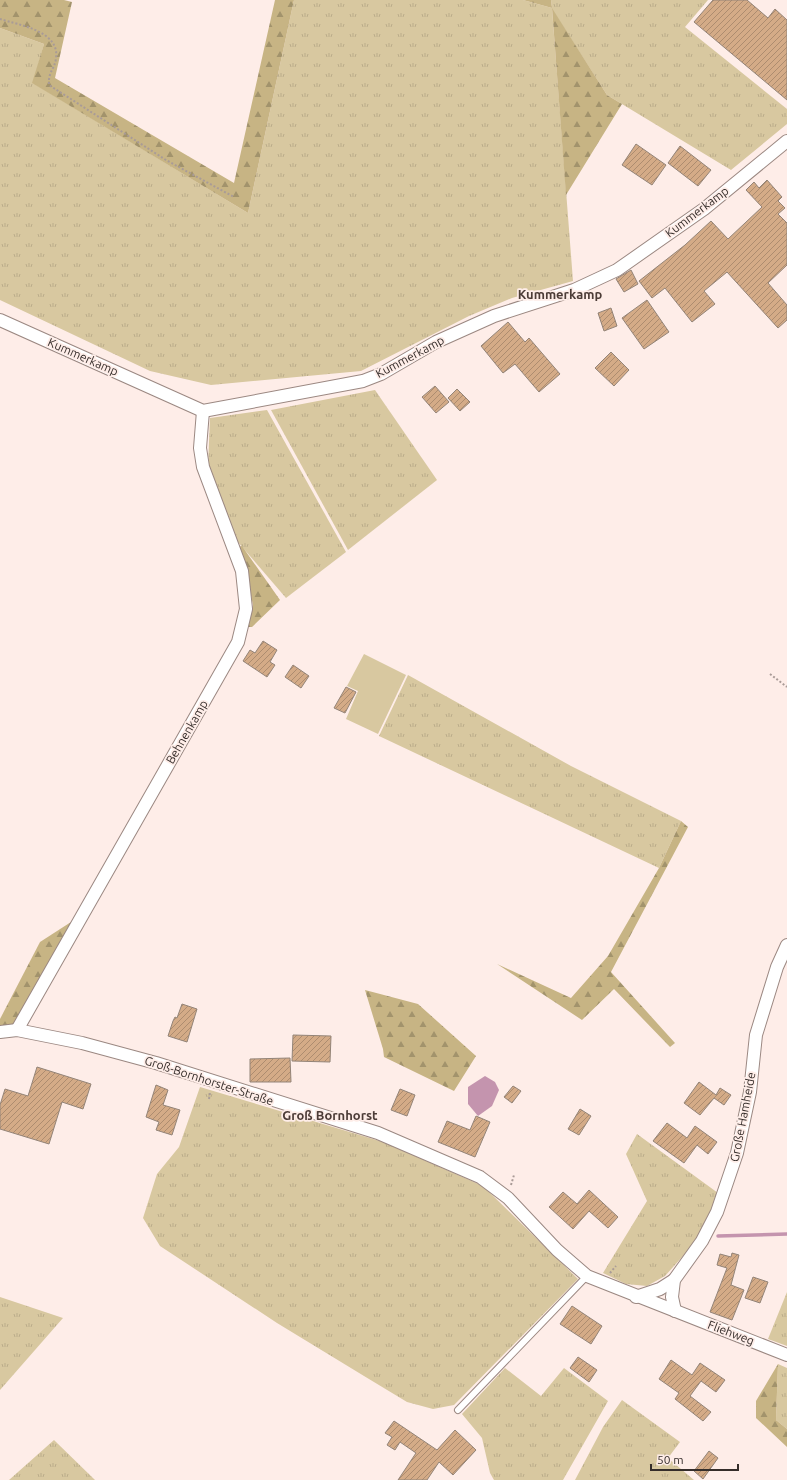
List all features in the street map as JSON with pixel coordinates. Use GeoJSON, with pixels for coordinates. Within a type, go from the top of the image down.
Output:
{"type":"FeatureCollection","features":[{"type":"Feature","properties":{"kind":"street","name":"Kummerkamp"},"geometry":{"type":"LineString","coordinates":[[0,320],[203,411],[363,381],[381,374],[436,342],[494,316],[574,290],[617,270],[704,209],[787,140]]}},
{"type":"Feature","properties":{"kind":"street","name":"Behnenkamp"},"geometry":{"type":"LineString","coordinates":[[17,1030],[238,642],[246,610],[242,571],[202,467],[200,448],[203,411]]}},
{"type":"Feature","properties":{"kind":"street","name":"Große Hamheide"},"geometry":{"type":"LineString","coordinates":[[636,1296],[660,1289],[674,1280],[702,1241],[723,1196],[737,1153],[750,1092],[756,1035],[777,967],[787,945]]}},
{"type":"Feature","properties":{"kind":"street","name":"Groß-Bornhorster-Straße"},"geometry":{"type":"LineString","coordinates":[[0,1032],[17,1030],[82,1042],[156,1063],[378,1133],[480,1177],[508,1198],[557,1250],[587,1276],[675,1311]]}},
{"type":"Feature","properties":{"kind":"street"},"geometry":{"type":"LineString","coordinates":[[674,1280],[672,1297],[675,1311]]}},
{"type":"Feature","properties":{"kind":"street","name":"Fliehweg"},"geometry":{"type":"LineString","coordinates":[[675,1311],[787,1355]]}},
{"type":"Feature","properties":{"kind":"lane"},"geometry":{"type":"LineString","coordinates":[[458,1410],[587,1276]]}},
{"type":"Feature","properties":{"kind":"path"},"geometry":{"type":"LineString","coordinates":[[0,19],[43,33],[54,45],[56,58],[48,75],[49,85],[166,160],[234,197]]}},
{"type":"Feature","properties":{"kind":"path"},"geometry":{"type":"LineString","coordinates":[[770,674],[787,687]]}},
{"type":"Feature","properties":{"kind":"green space"},"geometry":{"type":"Polygon","coordinates":[[[0,0],[64,0],[72,2],[55,78],[234,183],[275,0],[294,0],[248,213],[32,83],[44,44],[0,28],[0,0]]]}},
{"type":"Feature","properties":{"kind":"green space"},"geometry":{"type":"Polygon","coordinates":[[[294,0],[523,0],[552,8],[551,0],[708,0],[685,27],[787,109],[787,124],[731,170],[607,95],[552,9],[573,281],[512,298],[469,316],[361,371],[211,385],[150,371],[0,300],[0,28],[44,44],[33,83],[248,213],[294,0]]]}},
{"type":"Feature","properties":{"kind":"green space"},"geometry":{"type":"Polygon","coordinates":[[[523,0],[551,0],[552,8],[523,0]]]}},
{"type":"Feature","properties":{"kind":"green space"},"geometry":{"type":"Polygon","coordinates":[[[552,8],[607,95],[622,104],[566,195],[552,8]]]}},
{"type":"Feature","properties":{"kind":"green space"},"geometry":{"type":"Polygon","coordinates":[[[375,390],[437,480],[348,550],[271,410],[375,390]]]}},
{"type":"Feature","properties":{"kind":"green space"},"geometry":{"type":"Polygon","coordinates":[[[267,410],[346,552],[286,598],[237,541],[208,466],[210,418],[267,410]]]}},
{"type":"Feature","properties":{"kind":"green space"},"geometry":{"type":"Polygon","coordinates":[[[242,546],[280,600],[252,627],[247,627],[253,605],[246,572],[236,547],[242,546]]]}},
{"type":"Feature","properties":{"kind":"green space"},"geometry":{"type":"Polygon","coordinates":[[[364,654],[406,675],[378,734],[346,719],[358,691],[347,686],[364,654]]]}},
{"type":"Feature","properties":{"kind":"green space"},"geometry":{"type":"Polygon","coordinates":[[[408,675],[571,766],[681,821],[659,868],[379,736],[408,675]]]}},
{"type":"Feature","properties":{"kind":"green space"},"geometry":{"type":"Polygon","coordinates":[[[681,821],[688,827],[611,972],[675,1043],[670,1047],[614,989],[582,1020],[497,964],[571,998],[608,956],[659,868],[681,821]]]}},
{"type":"Feature","properties":{"kind":"green space"},"geometry":{"type":"Polygon","coordinates":[[[71,922],[15,1026],[0,1029],[0,1019],[40,942],[71,922]]]}},
{"type":"Feature","properties":{"kind":"green space"},"geometry":{"type":"Polygon","coordinates":[[[365,990],[418,1004],[476,1056],[454,1091],[384,1057],[383,1049],[365,990]]]}},
{"type":"Feature","properties":{"kind":"green space"},"geometry":{"type":"Polygon","coordinates":[[[200,1087],[383,1142],[483,1186],[578,1279],[454,1405],[433,1409],[407,1402],[277,1323],[160,1246],[143,1218],[157,1174],[179,1147],[200,1087]]]}},
{"type":"Feature","properties":{"kind":"green space"},"geometry":{"type":"Polygon","coordinates":[[[637,1134],[718,1193],[701,1236],[665,1276],[647,1286],[626,1284],[603,1273],[647,1201],[626,1154],[637,1134]]]}},
{"type":"Feature","properties":{"kind":"green space"},"geometry":{"type":"Polygon","coordinates":[[[787,1292],[787,1346],[768,1339],[787,1292]]]}},
{"type":"Feature","properties":{"kind":"green space"},"geometry":{"type":"Polygon","coordinates":[[[0,1297],[63,1318],[0,1390],[0,1297]]]}},
{"type":"Feature","properties":{"kind":"green space"},"geometry":{"type":"Polygon","coordinates":[[[778,1364],[787,1368],[787,1429],[776,1420],[778,1364]]]}},
{"type":"Feature","properties":{"kind":"green space"},"geometry":{"type":"Polygon","coordinates":[[[778,1364],[776,1420],[787,1429],[787,1447],[756,1418],[756,1401],[778,1364]]]}},
{"type":"Feature","properties":{"kind":"green space"},"geometry":{"type":"Polygon","coordinates":[[[505,1368],[541,1396],[564,1368],[608,1401],[563,1480],[494,1480],[490,1473],[482,1438],[462,1414],[505,1368]]]}},
{"type":"Feature","properties":{"kind":"green space"},"geometry":{"type":"Polygon","coordinates":[[[622,1400],[680,1442],[668,1458],[694,1480],[575,1480],[603,1427],[622,1400]]]}},
{"type":"Feature","properties":{"kind":"green space"},"geometry":{"type":"Polygon","coordinates":[[[54,1440],[95,1480],[9,1480],[54,1440]]]}},
{"type":"Feature","properties":{"kind":"shaded area"},"geometry":{"type":"Polygon","coordinates":[[[485,1076],[495,1082],[499,1090],[492,1106],[478,1116],[468,1104],[468,1087],[485,1076]]]}},
{"type":"Feature","properties":{"kind":"building"},"geometry":{"type":"Polygon","coordinates":[[[713,0],[747,0],[768,18],[775,9],[787,20],[787,100],[694,22],[713,0]]]}},
{"type":"Feature","properties":{"kind":"building"},"geometry":{"type":"Polygon","coordinates":[[[636,144],[666,165],[652,185],[622,165],[636,144]]]}},
{"type":"Feature","properties":{"kind":"building"},"geometry":{"type":"Polygon","coordinates":[[[680,146],[711,170],[698,186],[668,163],[680,146]]]}},
{"type":"Feature","properties":{"kind":"building"},"geometry":{"type":"Polygon","coordinates":[[[767,180],[782,197],[778,201],[785,208],[778,214],[787,223],[787,265],[768,283],[787,305],[787,320],[778,328],[727,272],[704,291],[715,304],[692,322],[665,288],[652,298],[639,281],[685,245],[711,221],[728,239],[762,207],[746,190],[754,182],[759,188],[767,180]]]}},
{"type":"Feature","properties":{"kind":"building"},"geometry":{"type":"Polygon","coordinates":[[[631,270],[638,284],[624,292],[616,279],[631,270]]]}},
{"type":"Feature","properties":{"kind":"building"},"geometry":{"type":"Polygon","coordinates":[[[647,300],[669,332],[644,349],[622,318],[647,300]]]}},
{"type":"Feature","properties":{"kind":"building"},"geometry":{"type":"Polygon","coordinates":[[[611,308],[617,326],[604,331],[598,313],[611,308]]]}},
{"type":"Feature","properties":{"kind":"building"},"geometry":{"type":"Polygon","coordinates":[[[508,322],[525,342],[529,338],[560,374],[539,392],[515,364],[503,373],[481,346],[508,322]]]}},
{"type":"Feature","properties":{"kind":"building"},"geometry":{"type":"Polygon","coordinates":[[[611,352],[629,370],[614,386],[595,368],[611,352]]]}},
{"type":"Feature","properties":{"kind":"building"},"geometry":{"type":"Polygon","coordinates":[[[435,386],[449,402],[436,413],[422,397],[435,386]]]}},
{"type":"Feature","properties":{"kind":"building"},"geometry":{"type":"Polygon","coordinates":[[[457,389],[470,402],[460,411],[448,398],[457,389]]]}},
{"type":"Feature","properties":{"kind":"building"},"geometry":{"type":"Polygon","coordinates":[[[263,641],[277,650],[270,662],[275,665],[267,677],[243,661],[250,650],[255,653],[263,641]]]}},
{"type":"Feature","properties":{"kind":"building"},"geometry":{"type":"Polygon","coordinates":[[[293,665],[309,676],[301,688],[285,677],[293,665]]]}},
{"type":"Feature","properties":{"kind":"building"},"geometry":{"type":"Polygon","coordinates":[[[346,687],[356,692],[345,713],[334,708],[346,687]]]}},
{"type":"Feature","properties":{"kind":"building"},"geometry":{"type":"Polygon","coordinates":[[[182,1004],[197,1009],[187,1042],[168,1036],[173,1021],[175,1017],[177,1018],[182,1004]]]}},
{"type":"Feature","properties":{"kind":"building"},"geometry":{"type":"Polygon","coordinates":[[[293,1035],[331,1036],[330,1062],[292,1061],[293,1035]]]}},
{"type":"Feature","properties":{"kind":"building"},"geometry":{"type":"Polygon","coordinates":[[[290,1058],[291,1082],[250,1082],[250,1059],[290,1058]]]}},
{"type":"Feature","properties":{"kind":"building"},"geometry":{"type":"Polygon","coordinates":[[[37,1067],[91,1084],[83,1109],[62,1102],[49,1144],[0,1129],[0,1105],[5,1089],[28,1096],[37,1067]]]}},
{"type":"Feature","properties":{"kind":"building"},"geometry":{"type":"Polygon","coordinates":[[[699,1082],[716,1095],[720,1088],[731,1095],[724,1105],[714,1098],[700,1115],[684,1103],[699,1082]]]}},
{"type":"Feature","properties":{"kind":"building"},"geometry":{"type":"Polygon","coordinates":[[[156,1085],[168,1090],[163,1105],[180,1110],[172,1135],[156,1130],[159,1122],[146,1117],[156,1085]]]}},
{"type":"Feature","properties":{"kind":"building"},"geometry":{"type":"Polygon","coordinates":[[[513,1086],[521,1091],[512,1103],[504,1097],[513,1086]]]}},
{"type":"Feature","properties":{"kind":"building"},"geometry":{"type":"Polygon","coordinates":[[[400,1089],[415,1095],[407,1116],[391,1110],[400,1089]]]}},
{"type":"Feature","properties":{"kind":"building"},"geometry":{"type":"Polygon","coordinates":[[[580,1109],[591,1116],[579,1135],[568,1129],[580,1109]]]}},
{"type":"Feature","properties":{"kind":"building"},"geometry":{"type":"Polygon","coordinates":[[[476,1116],[490,1122],[475,1157],[438,1142],[447,1121],[470,1130],[476,1116]]]}},
{"type":"Feature","properties":{"kind":"building"},"geometry":{"type":"Polygon","coordinates":[[[667,1123],[687,1138],[695,1126],[717,1142],[708,1154],[697,1145],[684,1163],[653,1141],[667,1123]]]}},
{"type":"Feature","properties":{"kind":"building"},"geometry":{"type":"Polygon","coordinates":[[[589,1190],[618,1217],[608,1228],[589,1211],[573,1229],[549,1207],[563,1192],[577,1204],[589,1190]]]}},
{"type":"Feature","properties":{"kind":"building"},"geometry":{"type":"Polygon","coordinates":[[[732,1253],[739,1255],[731,1285],[744,1290],[732,1320],[710,1312],[727,1268],[717,1265],[720,1254],[731,1257],[732,1253]]]}},
{"type":"Feature","properties":{"kind":"building"},"geometry":{"type":"Polygon","coordinates":[[[753,1277],[768,1282],[760,1303],[745,1298],[753,1277]]]}},
{"type":"Feature","properties":{"kind":"building"},"geometry":{"type":"Polygon","coordinates":[[[572,1306],[602,1326],[591,1344],[560,1324],[572,1306]]]}},
{"type":"Feature","properties":{"kind":"building"},"geometry":{"type":"Polygon","coordinates":[[[578,1357],[597,1370],[589,1382],[570,1368],[578,1357]]]}},
{"type":"Feature","properties":{"kind":"building"},"geometry":{"type":"Polygon","coordinates":[[[671,1360],[692,1375],[700,1363],[725,1380],[716,1392],[701,1381],[690,1396],[711,1412],[703,1421],[675,1399],[679,1393],[659,1379],[671,1360]]]}},
{"type":"Feature","properties":{"kind":"building"},"geometry":{"type":"Polygon","coordinates":[[[394,1421],[437,1450],[455,1430],[476,1450],[453,1475],[439,1462],[427,1480],[398,1480],[416,1453],[400,1442],[395,1450],[387,1445],[392,1437],[385,1433],[394,1421]]]}},
{"type":"Feature","properties":{"kind":"building"},"geometry":{"type":"Polygon","coordinates":[[[709,1451],[718,1458],[703,1479],[694,1471],[709,1451]]]}},
{"type":"Feature","properties":{"kind":"waterway"},"geometry":{"type":"LineString","coordinates":[[718,1236],[787,1234]]}},
{"type":"Feature","properties":{"kind":"district","name":"Kummerkamp"},"geometry":{"type":"Point","coordinates":[560,294]}},
{"type":"Feature","properties":{"kind":"district","name":"Groß Bornhorst"},"geometry":{"type":"Point","coordinates":[330,1115]}}]}
